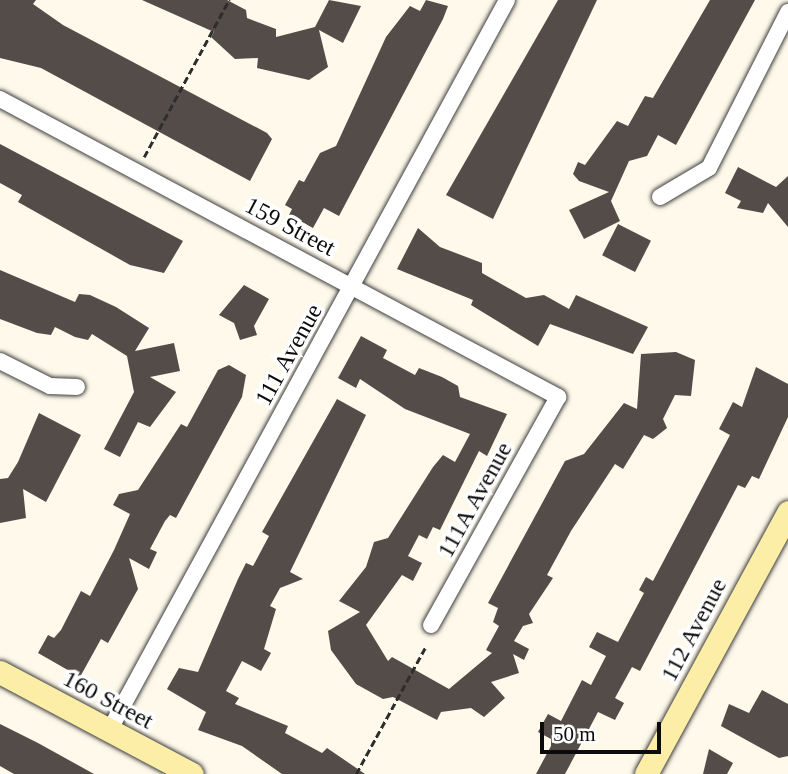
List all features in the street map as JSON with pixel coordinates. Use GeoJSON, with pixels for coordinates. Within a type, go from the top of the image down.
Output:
{"type":"FeatureCollection","features":[{"type":"Feature","properties":{"kind":"street","name":"111 Avenue"},"geometry":{"type":"LineString","coordinates":[[109,731],[507,0]]}},
{"type":"Feature","properties":{"kind":"street"},"geometry":{"type":"LineString","coordinates":[[660,197],[709,168],[788,12]]}},
{"type":"Feature","properties":{"kind":"street","name":"159 Street"},"geometry":{"type":"LineString","coordinates":[[0,99],[558,397]]}},
{"type":"Feature","properties":{"kind":"street"},"geometry":{"type":"LineString","coordinates":[[0,361],[50,386],[77,387]]}},
{"type":"Feature","properties":{"kind":"street","name":"111A Avenue"},"geometry":{"type":"LineString","coordinates":[[431,625],[558,397]]}},
{"type":"Feature","properties":{"kind":"street","name":"112 Avenue"},"geometry":{"type":"LineString","coordinates":[[646,774],[788,512]]}},
{"type":"Feature","properties":{"kind":"street","name":"160 Street"},"geometry":{"type":"LineString","coordinates":[[0,672],[192,774]]}},
{"type":"Feature","properties":{"kind":"path"},"geometry":{"type":"LineString","coordinates":[[144,159],[229,0]]}},
{"type":"Feature","properties":{"kind":"path"},"geometry":{"type":"LineString","coordinates":[[356,774],[426,646]]}},
{"type":"Feature","properties":{"kind":"building"},"geometry":{"type":"Polygon","coordinates":[[[0,0],[36,0],[33,4],[63,25],[267,133],[272,139],[250,181],[41,68],[0,58],[0,0]]]}},
{"type":"Feature","properties":{"kind":"building"},"geometry":{"type":"Polygon","coordinates":[[[142,0],[227,0],[246,10],[247,18],[276,29],[276,37],[315,27],[329,0],[361,6],[343,43],[319,30],[328,67],[309,80],[257,68],[258,58],[235,59],[211,37],[214,32],[142,0]]]}},
{"type":"Feature","properties":{"kind":"building"},"geometry":{"type":"Polygon","coordinates":[[[426,0],[448,6],[443,19],[339,216],[324,208],[313,228],[289,215],[292,209],[285,205],[299,180],[304,182],[320,153],[336,146],[386,37],[410,6],[420,11],[426,0]]]}},
{"type":"Feature","properties":{"kind":"building"},"geometry":{"type":"Polygon","coordinates":[[[558,0],[597,0],[493,219],[446,195],[558,0]]]}},
{"type":"Feature","properties":{"kind":"building"},"geometry":{"type":"Polygon","coordinates":[[[710,0],[755,0],[676,145],[658,135],[647,156],[629,161],[611,201],[620,221],[584,239],[569,210],[609,192],[579,181],[573,174],[578,162],[585,165],[617,121],[628,126],[645,96],[653,98],[710,0]]]}},
{"type":"Feature","properties":{"kind":"building"},"geometry":{"type":"Polygon","coordinates":[[[0,144],[183,241],[164,273],[130,265],[18,202],[22,195],[0,183],[0,144]]]}},
{"type":"Feature","properties":{"kind":"building"},"geometry":{"type":"Polygon","coordinates":[[[738,167],[776,187],[788,176],[788,227],[768,203],[763,213],[737,208],[741,201],[725,193],[738,167]]]}},
{"type":"Feature","properties":{"kind":"building"},"geometry":{"type":"Polygon","coordinates":[[[618,224],[651,241],[635,272],[602,255],[618,224]]]}},
{"type":"Feature","properties":{"kind":"building"},"geometry":{"type":"Polygon","coordinates":[[[418,228],[440,247],[482,263],[482,273],[526,298],[544,295],[569,309],[576,295],[648,327],[633,354],[550,324],[538,346],[471,305],[473,300],[397,269],[418,228]]]}},
{"type":"Feature","properties":{"kind":"building"},"geometry":{"type":"Polygon","coordinates":[[[0,270],[75,302],[79,294],[90,295],[116,307],[149,328],[135,351],[174,343],[180,371],[150,377],[176,392],[150,427],[138,422],[120,457],[104,449],[134,392],[127,356],[92,334],[88,340],[55,327],[51,335],[37,333],[0,319],[0,270]]]}},
{"type":"Feature","properties":{"kind":"building"},"geometry":{"type":"Polygon","coordinates":[[[244,285],[269,299],[254,326],[257,335],[240,340],[234,323],[219,315],[244,285]]]}},
{"type":"Feature","properties":{"kind":"building"},"geometry":{"type":"Polygon","coordinates":[[[361,336],[387,350],[383,358],[415,375],[419,368],[442,377],[458,386],[460,397],[507,414],[487,456],[479,451],[440,530],[433,527],[427,539],[419,535],[408,556],[422,563],[413,581],[402,575],[366,625],[388,661],[392,657],[449,689],[492,653],[486,650],[499,626],[493,622],[498,608],[488,603],[565,461],[584,454],[624,403],[637,409],[641,354],[676,352],[695,360],[691,396],[675,395],[663,419],[667,428],[653,439],[644,435],[623,469],[615,464],[571,531],[547,575],[553,578],[529,614],[533,623],[523,626],[514,641],[529,649],[524,660],[513,654],[519,673],[491,682],[505,698],[484,717],[471,708],[441,712],[437,720],[393,697],[383,699],[356,684],[331,650],[328,631],[360,612],[339,601],[366,567],[374,542],[388,538],[433,467],[443,455],[455,462],[470,434],[405,409],[360,379],[356,388],[338,378],[361,336]]]}},
{"type":"Feature","properties":{"kind":"building"},"geometry":{"type":"Polygon","coordinates":[[[229,365],[246,375],[242,397],[176,518],[170,515],[165,521],[150,549],[157,552],[149,569],[129,558],[138,589],[108,643],[101,639],[80,677],[38,653],[48,635],[54,638],[61,630],[81,591],[90,596],[114,550],[130,514],[113,505],[119,494],[138,490],[181,424],[187,427],[218,370],[229,365]]]}},
{"type":"Feature","properties":{"kind":"building"},"geometry":{"type":"Polygon","coordinates":[[[756,367],[788,384],[788,417],[759,479],[752,476],[745,488],[738,485],[640,671],[632,667],[615,698],[624,703],[615,720],[598,712],[565,774],[536,774],[551,746],[551,739],[538,732],[548,714],[561,721],[582,680],[591,685],[606,656],[589,647],[597,632],[618,642],[644,593],[639,590],[646,577],[653,581],[730,435],[719,429],[733,402],[742,407],[756,367]]]}},
{"type":"Feature","properties":{"kind":"building"},"geometry":{"type":"Polygon","coordinates":[[[337,399],[366,415],[290,572],[303,579],[280,588],[270,606],[276,609],[264,649],[271,653],[261,671],[242,661],[226,691],[239,698],[235,704],[288,726],[285,733],[322,753],[327,748],[365,774],[282,774],[242,746],[198,730],[206,712],[167,689],[179,668],[198,672],[246,563],[253,566],[269,536],[262,532],[337,399]]]}},
{"type":"Feature","properties":{"kind":"building"},"geometry":{"type":"Polygon","coordinates":[[[39,413],[81,435],[46,502],[23,489],[26,518],[0,523],[0,479],[8,478],[18,462],[39,413]]]}},
{"type":"Feature","properties":{"kind":"building"},"geometry":{"type":"Polygon","coordinates":[[[762,690],[788,704],[788,756],[779,758],[721,726],[729,704],[749,713],[762,690]]]}},
{"type":"Feature","properties":{"kind":"building"},"geometry":{"type":"Polygon","coordinates":[[[0,724],[94,774],[14,774],[0,766],[0,724]]]}},
{"type":"Feature","properties":{"kind":"building"},"geometry":{"type":"Polygon","coordinates":[[[709,749],[733,763],[727,774],[703,774],[709,749]]]}}]}
